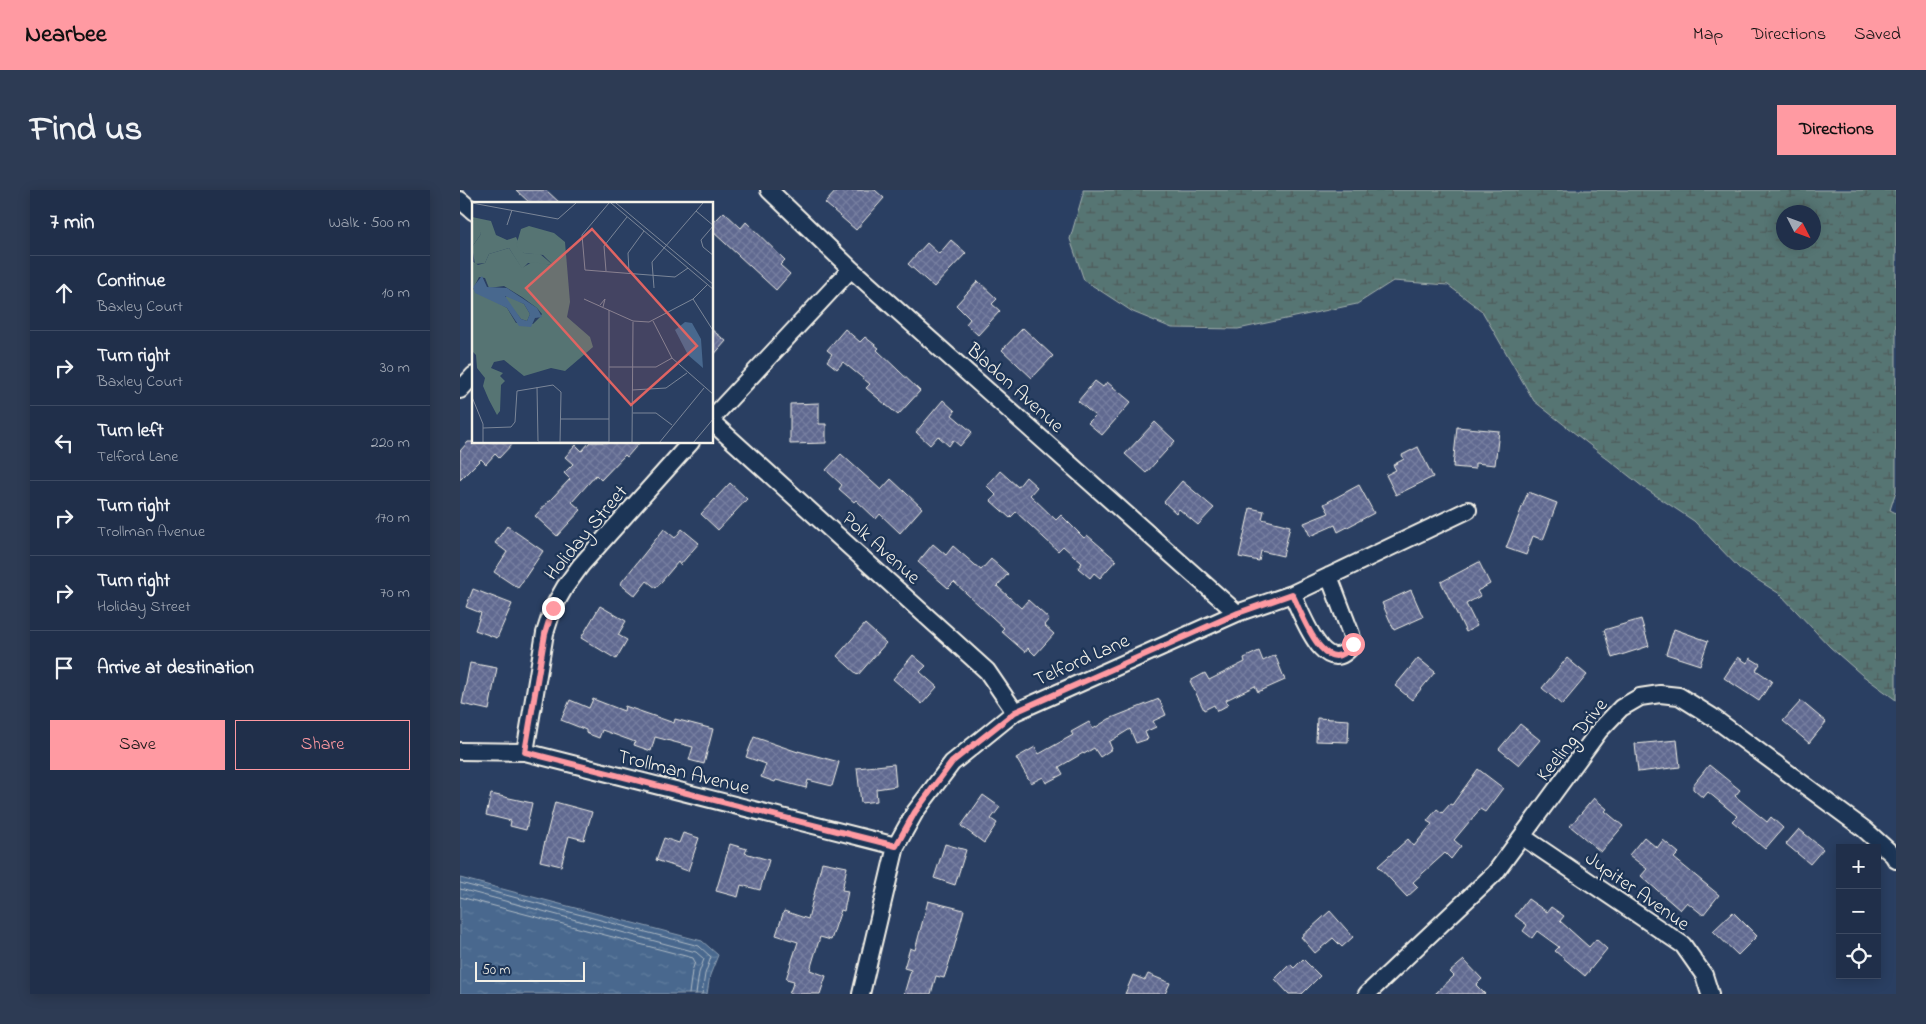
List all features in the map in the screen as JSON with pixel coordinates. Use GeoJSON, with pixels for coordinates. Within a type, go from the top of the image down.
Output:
{"type":"FeatureCollection","features":[{"type":"Feature","properties":{"kind":"street","name":"Bladon Avenue"},"geometry":{"type":"LineString","coordinates":[[775,192],[851,269],[1238,613]]}},
{"type":"Feature","properties":{"kind":"street"},"geometry":{"type":"LineString","coordinates":[[460,200],[472,210]]}},
{"type":"Feature","properties":{"kind":"street"},"geometry":{"type":"LineString","coordinates":[[714,418],[851,269]]}},
{"type":"Feature","properties":{"kind":"street"},"geometry":{"type":"LineString","coordinates":[[460,390],[472,377]]}},
{"type":"Feature","properties":{"kind":"street","name":"Polk Avenue"},"geometry":{"type":"LineString","coordinates":[[714,422],[986,671],[1015,712]]}},
{"type":"Feature","properties":{"kind":"street","name":"Holiday Street"},"geometry":{"type":"LineString","coordinates":[[525,752],[545,634],[553,608],[564,587],[581,565],[689,444]]}},
{"type":"Feature","properties":{"kind":"street","name":"Telford Lane"},"geometry":{"type":"LineString","coordinates":[[861,994],[896,846],[915,812],[952,762],[1015,712],[1238,613],[1292,594],[1468,510]]}},
{"type":"Feature","properties":{"kind":"street"},"geometry":{"type":"LineString","coordinates":[[1292,594],[1318,647],[1326,654],[1335,657],[1342,655],[1353,644],[1329,576]]}},
{"type":"Feature","properties":{"kind":"street","name":"Keeling Drive"},"geometry":{"type":"LineString","coordinates":[[1376,992],[1495,873],[1599,731],[1620,708],[1640,697],[1660,694],[1679,696],[1711,716],[1864,829],[1893,854],[1896,860]]}},
{"type":"Feature","properties":{"kind":"street","name":"Trollman Avenue"},"geometry":{"type":"LineString","coordinates":[[460,751],[525,752],[896,846]]}},
{"type":"Feature","properties":{"kind":"street","name":"Jupiter Avenue"},"geometry":{"type":"LineString","coordinates":[[1523,837],[1683,945],[1704,975],[1710,994]]}},
{"type":"Feature","properties":{"kind":"green space"},"geometry":{"type":"Polygon","coordinates":[[[1083,190],[1896,190],[1896,491],[1890,510],[1896,513],[1896,700],[1862,675],[1830,647],[1780,594],[1740,569],[1694,521],[1643,487],[1534,401],[1482,311],[1448,285],[1393,281],[1357,304],[1238,329],[1172,328],[1133,312],[1084,280],[1070,239],[1083,190]]]}},
{"type":"Feature","properties":{"kind":"water"},"geometry":{"type":"Polygon","coordinates":[[[460,878],[702,941],[718,955],[710,975],[707,994],[460,994],[460,878]]]}},
{"type":"Feature","properties":{"kind":"building"},"geometry":{"type":"Polygon","coordinates":[[[516,190],[546,190],[559,202],[529,202],[516,190]]]}},
{"type":"Feature","properties":{"kind":"building"},"geometry":{"type":"Polygon","coordinates":[[[837,190],[875,190],[884,198],[856,230],[825,203],[837,190]]]}},
{"type":"Feature","properties":{"kind":"building"},"geometry":{"type":"Polygon","coordinates":[[[724,212],[741,228],[746,222],[785,260],[780,265],[790,274],[776,290],[714,233],[714,222],[724,212]]]}},
{"type":"Feature","properties":{"kind":"building"},"geometry":{"type":"Polygon","coordinates":[[[951,240],[966,253],[934,287],[908,264],[927,243],[939,254],[951,240]]]}},
{"type":"Feature","properties":{"kind":"building"},"geometry":{"type":"Polygon","coordinates":[[[978,281],[997,299],[992,304],[1000,311],[978,335],[966,324],[970,319],[956,305],[978,281]]]}},
{"type":"Feature","properties":{"kind":"building"},"geometry":{"type":"Polygon","coordinates":[[[1023,328],[1053,356],[1032,378],[1002,350],[1023,328]]]}},
{"type":"Feature","properties":{"kind":"building"},"geometry":{"type":"Polygon","coordinates":[[[845,329],[860,342],[865,337],[879,348],[877,350],[920,391],[898,415],[866,388],[870,384],[843,362],[837,369],[827,361],[832,354],[827,350],[845,329]]]}},
{"type":"Feature","properties":{"kind":"building"},"geometry":{"type":"Polygon","coordinates":[[[714,332],[726,341],[714,355],[714,332]]]}},
{"type":"Feature","properties":{"kind":"building"},"geometry":{"type":"Polygon","coordinates":[[[1095,381],[1103,387],[1107,382],[1131,402],[1102,435],[1088,423],[1095,416],[1078,401],[1095,381]]]}},
{"type":"Feature","properties":{"kind":"building"},"geometry":{"type":"Polygon","coordinates":[[[943,400],[955,411],[952,415],[972,432],[960,446],[953,440],[949,446],[938,436],[930,445],[916,432],[943,400]]]}},
{"type":"Feature","properties":{"kind":"building"},"geometry":{"type":"Polygon","coordinates":[[[819,403],[819,424],[826,424],[826,443],[790,444],[790,404],[819,403]]]}},
{"type":"Feature","properties":{"kind":"building"},"geometry":{"type":"Polygon","coordinates":[[[1155,422],[1175,441],[1146,473],[1125,454],[1155,422]]]}},
{"type":"Feature","properties":{"kind":"building"},"geometry":{"type":"Polygon","coordinates":[[[1457,427],[1499,431],[1495,465],[1475,463],[1475,469],[1453,467],[1457,427]]]}},
{"type":"Feature","properties":{"kind":"building"},"geometry":{"type":"Polygon","coordinates":[[[468,442],[472,442],[472,444],[512,444],[499,458],[495,454],[486,464],[481,459],[460,480],[460,451],[468,442]]]}},
{"type":"Feature","properties":{"kind":"building"},"geometry":{"type":"Polygon","coordinates":[[[588,444],[638,444],[627,457],[625,455],[601,480],[596,475],[572,502],[581,510],[557,536],[535,516],[570,479],[564,473],[573,464],[565,457],[576,445],[582,451],[588,444]]]}},
{"type":"Feature","properties":{"kind":"building"},"geometry":{"type":"Polygon","coordinates":[[[1418,447],[1433,477],[1396,495],[1386,475],[1396,470],[1393,465],[1404,459],[1402,455],[1418,447]]]}},
{"type":"Feature","properties":{"kind":"building"},"geometry":{"type":"Polygon","coordinates":[[[841,454],[881,490],[891,479],[922,508],[900,533],[880,514],[876,519],[856,500],[854,502],[839,489],[842,485],[826,470],[841,454]]]}},
{"type":"Feature","properties":{"kind":"building"},"geometry":{"type":"Polygon","coordinates":[[[1000,471],[1018,487],[1026,477],[1037,487],[1030,495],[1056,520],[1061,515],[1084,538],[1087,535],[1116,560],[1100,578],[1094,573],[1090,578],[1078,568],[1082,563],[1063,546],[1058,551],[1016,512],[1010,518],[991,501],[996,495],[987,486],[1000,471]]]}},
{"type":"Feature","properties":{"kind":"building"},"geometry":{"type":"Polygon","coordinates":[[[1182,481],[1214,508],[1198,525],[1179,509],[1176,513],[1164,502],[1182,481]]]}},
{"type":"Feature","properties":{"kind":"building"},"geometry":{"type":"Polygon","coordinates":[[[730,483],[747,499],[718,530],[701,514],[730,483]]]}},
{"type":"Feature","properties":{"kind":"building"},"geometry":{"type":"Polygon","coordinates":[[[1359,485],[1374,513],[1338,532],[1335,525],[1310,536],[1304,523],[1329,513],[1324,504],[1359,485]]]}},
{"type":"Feature","properties":{"kind":"building"},"geometry":{"type":"Polygon","coordinates":[[[1528,492],[1557,503],[1543,540],[1533,536],[1526,555],[1506,548],[1528,492]]]}},
{"type":"Feature","properties":{"kind":"building"},"geometry":{"type":"Polygon","coordinates":[[[1250,508],[1264,511],[1262,519],[1290,526],[1283,556],[1261,551],[1259,561],[1239,557],[1250,508]]]}},
{"type":"Feature","properties":{"kind":"building"},"geometry":{"type":"Polygon","coordinates":[[[507,526],[543,551],[518,588],[494,572],[507,552],[495,543],[507,526]]]}},
{"type":"Feature","properties":{"kind":"building"},"geometry":{"type":"Polygon","coordinates":[[[664,529],[675,538],[682,529],[699,543],[680,565],[678,562],[656,588],[647,581],[635,596],[620,584],[664,529]]]}},
{"type":"Feature","properties":{"kind":"building"},"geometry":{"type":"Polygon","coordinates":[[[933,544],[946,555],[953,546],[981,570],[991,559],[1008,574],[997,586],[1021,608],[1028,600],[1049,619],[1044,625],[1054,634],[1035,655],[1028,648],[1025,652],[1001,631],[1004,628],[954,582],[948,588],[918,562],[933,544]]]}},
{"type":"Feature","properties":{"kind":"building"},"geometry":{"type":"Polygon","coordinates":[[[1479,562],[1490,584],[1477,591],[1480,596],[1466,604],[1477,626],[1466,632],[1441,582],[1479,562]]]}},
{"type":"Feature","properties":{"kind":"building"},"geometry":{"type":"Polygon","coordinates":[[[473,589],[512,604],[497,638],[475,630],[481,613],[466,607],[473,589]]]}},
{"type":"Feature","properties":{"kind":"building"},"geometry":{"type":"Polygon","coordinates":[[[1411,590],[1423,617],[1394,630],[1382,603],[1411,590]]]}},
{"type":"Feature","properties":{"kind":"building"},"geometry":{"type":"Polygon","coordinates":[[[600,606],[626,621],[618,635],[627,640],[616,659],[581,638],[600,606]]]}},
{"type":"Feature","properties":{"kind":"building"},"geometry":{"type":"Polygon","coordinates":[[[1641,619],[1649,646],[1612,658],[1604,630],[1641,619]]]}},
{"type":"Feature","properties":{"kind":"building"},"geometry":{"type":"Polygon","coordinates":[[[865,624],[886,643],[858,675],[837,656],[865,624]]]}},
{"type":"Feature","properties":{"kind":"building"},"geometry":{"type":"Polygon","coordinates":[[[1674,629],[1708,641],[1700,665],[1666,654],[1674,629]]]}},
{"type":"Feature","properties":{"kind":"building"},"geometry":{"type":"Polygon","coordinates":[[[1259,651],[1263,661],[1275,655],[1285,680],[1258,692],[1255,686],[1226,700],[1228,705],[1217,711],[1214,705],[1204,710],[1190,681],[1205,673],[1209,680],[1245,662],[1244,658],[1259,651]]]}},
{"type":"Feature","properties":{"kind":"building"},"geometry":{"type":"Polygon","coordinates":[[[913,655],[926,666],[920,672],[937,687],[922,704],[893,679],[913,655]]]}},
{"type":"Feature","properties":{"kind":"building"},"geometry":{"type":"Polygon","coordinates":[[[1738,657],[1747,663],[1750,658],[1760,664],[1756,670],[1772,681],[1759,701],[1724,678],[1738,657]]]}},
{"type":"Feature","properties":{"kind":"building"},"geometry":{"type":"Polygon","coordinates":[[[1418,658],[1435,672],[1412,700],[1395,686],[1418,658]]]}},
{"type":"Feature","properties":{"kind":"building"},"geometry":{"type":"Polygon","coordinates":[[[1567,658],[1587,675],[1562,705],[1542,688],[1567,658]]]}},
{"type":"Feature","properties":{"kind":"building"},"geometry":{"type":"Polygon","coordinates":[[[470,663],[497,668],[489,710],[462,704],[470,663]]]}},
{"type":"Feature","properties":{"kind":"building"},"geometry":{"type":"Polygon","coordinates":[[[593,699],[624,711],[625,706],[674,723],[675,719],[713,729],[704,764],[689,760],[693,747],[655,737],[651,751],[634,745],[635,742],[602,730],[599,738],[586,733],[586,730],[561,720],[570,700],[589,708],[593,699]]]}},
{"type":"Feature","properties":{"kind":"building"},"geometry":{"type":"Polygon","coordinates":[[[1159,699],[1166,715],[1153,721],[1156,727],[1145,732],[1148,739],[1136,743],[1130,729],[1109,742],[1112,749],[1100,757],[1094,748],[1083,753],[1059,767],[1063,774],[1046,783],[1043,777],[1031,783],[1016,758],[1035,747],[1039,754],[1073,735],[1071,732],[1089,722],[1093,729],[1109,719],[1159,699]]]}},
{"type":"Feature","properties":{"kind":"building"},"geometry":{"type":"Polygon","coordinates":[[[1801,701],[1826,722],[1809,743],[1783,721],[1801,701]]]}},
{"type":"Feature","properties":{"kind":"building"},"geometry":{"type":"Polygon","coordinates":[[[1317,718],[1349,720],[1348,742],[1316,741],[1317,718]]]}},
{"type":"Feature","properties":{"kind":"building"},"geometry":{"type":"Polygon","coordinates":[[[1520,724],[1540,740],[1519,765],[1499,749],[1520,724]]]}},
{"type":"Feature","properties":{"kind":"building"},"geometry":{"type":"Polygon","coordinates":[[[754,737],[798,752],[839,762],[832,786],[808,780],[806,788],[776,780],[775,782],[761,777],[766,764],[746,757],[754,737]]]}},
{"type":"Feature","properties":{"kind":"building"},"geometry":{"type":"Polygon","coordinates":[[[1677,740],[1680,767],[1638,772],[1635,744],[1677,740]]]}},
{"type":"Feature","properties":{"kind":"building"},"geometry":{"type":"Polygon","coordinates":[[[894,764],[896,786],[876,789],[877,801],[861,803],[857,768],[894,764]]]}},
{"type":"Feature","properties":{"kind":"building"},"geometry":{"type":"Polygon","coordinates":[[[1709,765],[1740,790],[1735,796],[1767,822],[1771,817],[1783,828],[1765,849],[1732,821],[1737,816],[1708,792],[1703,798],[1693,789],[1693,785],[1709,765]]]}},
{"type":"Feature","properties":{"kind":"building"},"geometry":{"type":"Polygon","coordinates":[[[1478,769],[1503,788],[1485,812],[1480,809],[1454,840],[1461,846],[1451,859],[1445,853],[1413,882],[1418,887],[1407,897],[1378,866],[1408,839],[1414,846],[1432,824],[1427,821],[1437,809],[1442,813],[1450,804],[1452,805],[1478,769]]]}},
{"type":"Feature","properties":{"kind":"building"},"geometry":{"type":"Polygon","coordinates":[[[491,794],[532,803],[526,830],[510,826],[511,821],[486,815],[491,794]]]}},
{"type":"Feature","properties":{"kind":"building"},"geometry":{"type":"Polygon","coordinates":[[[983,795],[1000,807],[991,819],[997,823],[984,843],[961,826],[983,795]]]}},
{"type":"Feature","properties":{"kind":"building"},"geometry":{"type":"Polygon","coordinates":[[[1594,798],[1607,809],[1605,811],[1623,826],[1601,852],[1570,826],[1594,798]]]}},
{"type":"Feature","properties":{"kind":"building"},"geometry":{"type":"Polygon","coordinates":[[[555,802],[592,812],[584,840],[569,836],[561,866],[540,861],[555,802]]]}},
{"type":"Feature","properties":{"kind":"building"},"geometry":{"type":"Polygon","coordinates":[[[1799,829],[1823,849],[1810,864],[1786,844],[1799,829]]]}},
{"type":"Feature","properties":{"kind":"building"},"geometry":{"type":"Polygon","coordinates":[[[683,833],[699,838],[688,871],[656,860],[664,838],[679,843],[683,833]]]}},
{"type":"Feature","properties":{"kind":"building"},"geometry":{"type":"Polygon","coordinates":[[[1644,837],[1657,848],[1663,840],[1679,853],[1674,858],[1719,895],[1703,915],[1687,902],[1680,910],[1641,876],[1647,869],[1629,855],[1644,837]]]}},
{"type":"Feature","properties":{"kind":"building"},"geometry":{"type":"Polygon","coordinates":[[[730,844],[747,849],[745,853],[769,860],[760,890],[741,885],[738,897],[716,891],[730,844]]]}},
{"type":"Feature","properties":{"kind":"building"},"geometry":{"type":"Polygon","coordinates":[[[945,844],[966,850],[955,885],[934,878],[945,844]]]}},
{"type":"Feature","properties":{"kind":"building"},"geometry":{"type":"Polygon","coordinates":[[[822,862],[847,867],[842,890],[848,891],[844,911],[841,910],[831,940],[820,937],[810,970],[826,976],[820,994],[789,994],[794,981],[786,979],[798,942],[776,935],[784,911],[808,919],[822,862]]]}},
{"type":"Feature","properties":{"kind":"building"},"geometry":{"type":"Polygon","coordinates":[[[1528,899],[1547,912],[1551,907],[1564,916],[1560,921],[1589,947],[1596,939],[1607,949],[1585,976],[1555,951],[1559,947],[1537,931],[1532,938],[1523,931],[1527,925],[1515,916],[1528,899]]]}},
{"type":"Feature","properties":{"kind":"building"},"geometry":{"type":"Polygon","coordinates":[[[928,901],[964,910],[944,978],[936,976],[931,994],[904,994],[911,970],[904,968],[910,948],[915,950],[928,901]]]}},
{"type":"Feature","properties":{"kind":"building"},"geometry":{"type":"Polygon","coordinates":[[[1330,911],[1353,937],[1342,947],[1333,938],[1315,953],[1301,937],[1330,911]]]}},
{"type":"Feature","properties":{"kind":"building"},"geometry":{"type":"Polygon","coordinates":[[[1733,912],[1757,936],[1738,955],[1713,931],[1733,912]]]}},
{"type":"Feature","properties":{"kind":"building"},"geometry":{"type":"Polygon","coordinates":[[[1303,959],[1320,976],[1302,994],[1289,994],[1275,979],[1290,964],[1294,968],[1303,959]]]}},
{"type":"Feature","properties":{"kind":"building"},"geometry":{"type":"Polygon","coordinates":[[[1464,960],[1482,979],[1476,985],[1485,994],[1435,994],[1454,976],[1450,972],[1464,960]]]}},
{"type":"Feature","properties":{"kind":"building"},"geometry":{"type":"Polygon","coordinates":[[[1148,974],[1170,983],[1165,994],[1125,994],[1133,975],[1145,980],[1148,974]]]}},
{"type":"Feature","properties":{"kind":"route"},"geometry":{"type":"LineString","coordinates":[[553,608],[545,634],[525,752],[896,846],[915,812],[952,762],[1015,712],[1238,613],[1292,594],[1318,647],[1326,654],[1335,657],[1342,655],[1353,644]]}}]}
